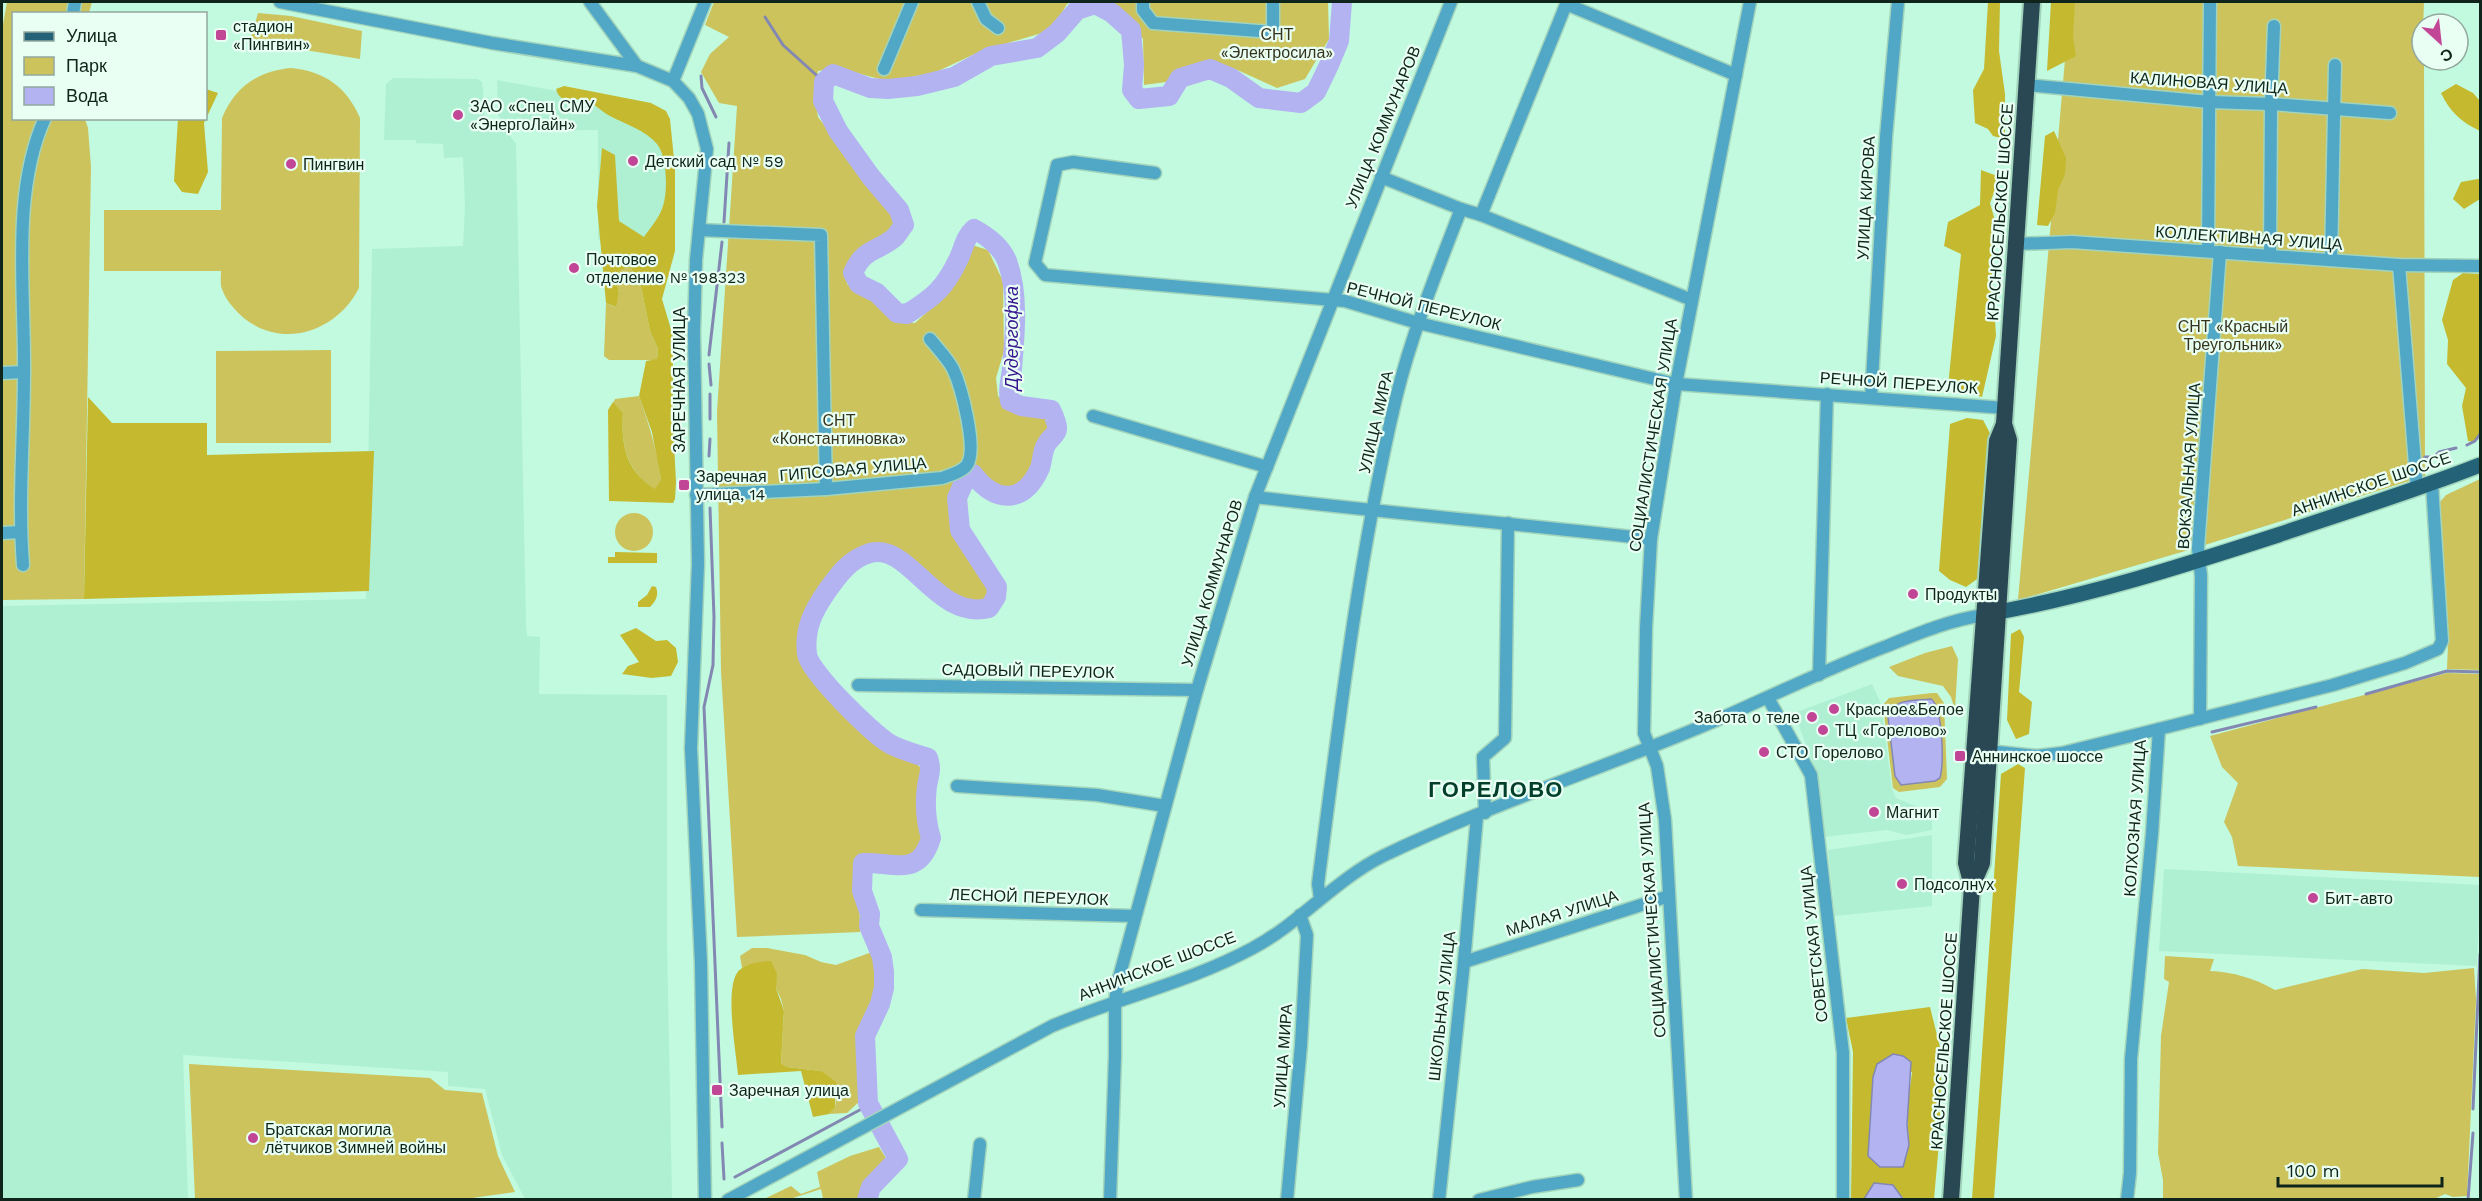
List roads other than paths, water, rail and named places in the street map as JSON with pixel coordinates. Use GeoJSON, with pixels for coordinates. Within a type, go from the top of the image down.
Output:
{"type":"FeatureCollection","features":[{"type":"Feature","properties":{"kind":"highway","name":"КРАСНОСЕЛЬСКОЕ ШОССЕ"},"geometry":{"type":"LineString","coordinates":[[1972,886],[1982,863],[1989,751],[1997,441],[2004,416],[2032,2]]}},
{"type":"Feature","properties":{"kind":"highway","name":"КРАСНОСЕЛЬСКОЕ ШОССЕ"},"geometry":{"type":"LineString","coordinates":[[1951,1200],[1972,886],[1966,863],[1991,614]]}},
{"type":"Feature","properties":{"kind":"main road","name":"АННИНСКОЕ ШОССЕ"},"geometry":{"type":"LineString","coordinates":[[1991,614],[2081,594],[2199,561],[2425,486],[2481,465]]}},
{"type":"Feature","properties":{"kind":"street","name":"ЗАРЕЧНАЯ УЛИЦА"},"geometry":{"type":"LineString","coordinates":[[280,2],[481,40],[637,66],[673,81],[689,98],[698,114],[706,149],[699,230],[693,357],[698,564],[691,748],[701,964],[705,1200]]}},
{"type":"Feature","properties":{"kind":"street"},"geometry":{"type":"LineString","coordinates":[[590,2],[637,66]]}},
{"type":"Feature","properties":{"kind":"street"},"geometry":{"type":"LineString","coordinates":[[673,81],[705,2]]}},
{"type":"Feature","properties":{"kind":"street"},"geometry":{"type":"LineString","coordinates":[[884,69],[912,2]]}},
{"type":"Feature","properties":{"kind":"street"},"geometry":{"type":"LineString","coordinates":[[978,2],[986,19],[998,27]]}},
{"type":"Feature","properties":{"kind":"street"},"geometry":{"type":"LineString","coordinates":[[1143,2],[1143,10],[1152,23],[1273,32],[1273,2]]}},
{"type":"Feature","properties":{"kind":"street","name":"УЛИЦА КОММУНАРОВ"},"geometry":{"type":"LineString","coordinates":[[1110,1200],[1116,1034],[1115,1002],[1135,916],[1197,690],[1255,497],[1451,2]]}},
{"type":"Feature","properties":{"kind":"street","name":"СОЦИАЛИСТИЧЕСКАЯ УЛИЦА"},"geometry":{"type":"LineString","coordinates":[[1686,1200],[1665,820],[1657,766],[1644,733],[1646,628],[1651,539],[1676,384],[1750,2]]}},
{"type":"Feature","properties":{"kind":"street","name":"УЛИЦА КИРОВА"},"geometry":{"type":"LineString","coordinates":[[1871,398],[1886,137],[1898,2]]}},
{"type":"Feature","properties":{"kind":"street","name":"ВОКЗАЛЬНАЯ УЛИЦА"},"geometry":{"type":"LineString","coordinates":[[2200,719],[2198,548],[2214,251],[2210,2]]}},
{"type":"Feature","properties":{"kind":"street"},"geometry":{"type":"LineString","coordinates":[[1481,215],[1567,3],[1736,75]]}},
{"type":"Feature","properties":{"kind":"street"},"geometry":{"type":"LineString","coordinates":[[2270,256],[2274,26]]}},
{"type":"Feature","properties":{"kind":"street"},"geometry":{"type":"LineString","coordinates":[[2331,260],[2335,65]]}},
{"type":"Feature","properties":{"kind":"street","name":"КАЛИНОВАЯ УЛИЦА"},"geometry":{"type":"LineString","coordinates":[[2026,85],[2210,102],[2390,113]]}},
{"type":"Feature","properties":{"kind":"street"},"geometry":{"type":"LineString","coordinates":[[23,565],[21,532],[24,198],[35,140],[44,120]]}},
{"type":"Feature","properties":{"kind":"street","name":"РЕЧНОЙ ПЕРЕУЛОК"},"geometry":{"type":"LineString","coordinates":[[1155,173],[1073,162],[1057,165],[1035,263],[1045,275],[1345,301],[1418,323],[1676,384],[1871,398],[2004,416]]}},
{"type":"Feature","properties":{"kind":"street"},"geometry":{"type":"LineString","coordinates":[[1381,177],[1692,300]]}},
{"type":"Feature","properties":{"kind":"street","name":"УЛИЦА МИРА"},"geometry":{"type":"LineString","coordinates":[[1320,898],[1318,884],[1341,708],[1372,512],[1396,397],[1418,323],[1461,209]]}},
{"type":"Feature","properties":{"kind":"street"},"geometry":{"type":"LineString","coordinates":[[699,230],[821,235],[826,489]]}},
{"type":"Feature","properties":{"kind":"street","name":"КОЛЛЕКТИВНАЯ УЛИЦА"},"geometry":{"type":"LineString","coordinates":[[2016,244],[2072,242],[2398,265],[2481,267]]}},
{"type":"Feature","properties":{"kind":"street"},"geometry":{"type":"LineString","coordinates":[[2398,265],[2425,486]]}},
{"type":"Feature","properties":{"kind":"street","name":"ГИПСОВАЯ УЛИЦА"},"geometry":{"type":"LineString","coordinates":[[696,495],[826,489],[942,477],[967,465],[971,448],[963,402],[953,369],[930,339]]}},
{"type":"Feature","properties":{"kind":"street"},"geometry":{"type":"LineString","coordinates":[[2,373],[24,372]]}},
{"type":"Feature","properties":{"kind":"street"},"geometry":{"type":"LineString","coordinates":[[1819,675],[1827,394]]}},
{"type":"Feature","properties":{"kind":"street"},"geometry":{"type":"LineString","coordinates":[[1093,416],[1267,467]]}},
{"type":"Feature","properties":{"kind":"street","name":"КОЛХОЗНАЯ УЛИЦА"},"geometry":{"type":"LineString","coordinates":[[2127,1200],[2130,1173],[2131,1059],[2152,834],[2159,729],[2405,663],[2438,649],[2442,641],[2425,486]]}},
{"type":"Feature","properties":{"kind":"street"},"geometry":{"type":"LineString","coordinates":[[1255,497],[1372,512],[1508,523],[1651,539]]}},
{"type":"Feature","properties":{"kind":"street","name":"ШКОЛЬНАЯ УЛИЦА"},"geometry":{"type":"LineString","coordinates":[[1438,1200],[1481,814],[1483,758],[1505,738],[1508,523]]}},
{"type":"Feature","properties":{"kind":"street"},"geometry":{"type":"LineString","coordinates":[[2,532],[21,532]]}},
{"type":"Feature","properties":{"kind":"street","name":"АННИНСКОЕ ШОССЕ"},"geometry":{"type":"LineString","coordinates":[[728,1200],[1052,1026],[1219,965],[1275,935],[1345,879],[1382,857],[1481,814],[1649,749],[1952,620],[1991,614]]}},
{"type":"Feature","properties":{"kind":"street","name":"САДОВЫЙ ПЕРЕУЛОК"},"geometry":{"type":"LineString","coordinates":[[858,685],[1197,690]]}},
{"type":"Feature","properties":{"kind":"street","name":"СОВЕТСКАЯ УЛИЦА"},"geometry":{"type":"LineString","coordinates":[[1768,698],[1811,775],[1843,1053],[1843,1200]]}},
{"type":"Feature","properties":{"kind":"street"},"geometry":{"type":"LineString","coordinates":[[1989,751],[2037,756],[2062,753],[2159,729]]}},
{"type":"Feature","properties":{"kind":"street"},"geometry":{"type":"LineString","coordinates":[[957,786],[1097,795],[1165,806]]}},
{"type":"Feature","properties":{"kind":"street","name":"МАЛАЯ УЛИЦА"},"geometry":{"type":"LineString","coordinates":[[1464,962],[1669,896]]}},
{"type":"Feature","properties":{"kind":"street","name":"ЛЕСНОЙ ПЕРЕУЛОК"},"geometry":{"type":"LineString","coordinates":[[921,910],[1135,916]]}},
{"type":"Feature","properties":{"kind":"street","name":"УЛИЦА МИРА"},"geometry":{"type":"LineString","coordinates":[[1287,1200],[1301,1045],[1307,935],[1300,915]]}},
{"type":"Feature","properties":{"kind":"street"},"geometry":{"type":"LineString","coordinates":[[974,1200],[980,1144]]}},
{"type":"Feature","properties":{"kind":"street"},"geometry":{"type":"LineString","coordinates":[[1479,1200],[1532,1187],[1578,1180]]}},
{"type":"Feature","properties":{"kind":"water"},"geometry":{"type":"Polygon","coordinates":[[[1931,699],[1935,704],[1940,724],[1942,749],[1940,778],[1935,781],[1901,785],[1895,776],[1888,717],[1890,711],[1899,703],[1931,699]]]}},
{"type":"Feature","properties":{"kind":"water"},"geometry":{"type":"Polygon","coordinates":[[[1893,1054],[1903,1056],[1911,1062],[1907,1125],[1909,1145],[1903,1167],[1880,1167],[1868,1156],[1873,1077],[1877,1064],[1893,1054]]]}},
{"type":"Feature","properties":{"kind":"water"},"geometry":{"type":"Polygon","coordinates":[[[1874,1183],[1893,1185],[1903,1199],[1864,1199],[1874,1183]]]}},
{"type":"Feature","properties":{"kind":"waterway","name":"Дудергофка"},"geometry":{"type":"LineString","coordinates":[[867,1200],[871,1187],[898,1159],[868,1103],[865,1036],[880,1004],[884,988],[884,972],[882,957],[869,926],[870,914],[862,891],[863,863],[905,865],[920,859],[926,851],[931,838],[926,805],[930,765],[928,758],[899,748],[882,738],[830,688],[810,663],[806,645],[808,628],[818,606],[836,579],[851,563],[870,553],[884,553],[898,559],[954,603],[970,609],[989,608],[996,597],[997,587],[960,530],[957,498],[964,482],[973,474],[991,491],[1000,495],[1018,494],[1033,480],[1040,468],[1046,444],[1057,431],[1057,426],[1051,410],[1021,406],[1010,401],[1015,300],[1007,261],[989,238],[974,229],[944,284],[932,297],[907,314],[897,313],[877,293],[859,284],[853,273],[857,265],[867,254],[895,237],[904,225],[899,210],[871,177],[838,131],[823,101],[824,82],[833,74],[870,88],[888,89],[917,86],[954,77],[991,56],[1037,48],[1057,33],[1077,10],[1095,4],[1112,13],[1131,30],[1134,65],[1132,90],[1139,99],[1169,96],[1180,78],[1210,69],[1231,78],[1259,98],[1301,103],[1316,92],[1339,41],[1342,2]]}},
{"type":"Feature","properties":{"kind":"waterway"},"geometry":{"type":"LineString","coordinates":[[765,17],[783,45],[824,82]]}},
{"type":"Feature","properties":{"kind":"waterway"},"geometry":{"type":"LineString","coordinates":[[701,76],[702,88],[716,117]]}},
{"type":"Feature","properties":{"kind":"waterway"},"geometry":{"type":"LineString","coordinates":[[724,222],[729,143]]}},
{"type":"Feature","properties":{"kind":"waterway"},"geometry":{"type":"LineString","coordinates":[[709,355],[722,242]]}},
{"type":"Feature","properties":{"kind":"waterway"},"geometry":{"type":"LineString","coordinates":[[709,364],[711,385]]}},
{"type":"Feature","properties":{"kind":"waterway"},"geometry":{"type":"LineString","coordinates":[[710,394],[710,419]]}},
{"type":"Feature","properties":{"kind":"waterway"},"geometry":{"type":"LineString","coordinates":[[2467,445],[2475,441],[2480,434]]}},
{"type":"Feature","properties":{"kind":"waterway"},"geometry":{"type":"LineString","coordinates":[[709,456],[710,439]]}},
{"type":"Feature","properties":{"kind":"waterway"},"geometry":{"type":"LineString","coordinates":[[2423,461],[2425,457],[2434,457],[2439,452],[2456,448]]}},
{"type":"Feature","properties":{"kind":"waterway"},"geometry":{"type":"LineString","coordinates":[[710,508],[714,617],[713,665],[704,707],[722,1127]]}},
{"type":"Feature","properties":{"kind":"waterway"},"geometry":{"type":"LineString","coordinates":[[2366,694],[2447,671],[2480,672]]}},
{"type":"Feature","properties":{"kind":"waterway"},"geometry":{"type":"LineString","coordinates":[[2212,732],[2316,707]]}},
{"type":"Feature","properties":{"kind":"waterway"},"geometry":{"type":"LineString","coordinates":[[2473,1109],[2480,954]]}},
{"type":"Feature","properties":{"kind":"waterway"},"geometry":{"type":"LineString","coordinates":[[735,1177],[869,1105]]}},
{"type":"Feature","properties":{"kind":"waterway"},"geometry":{"type":"LineString","coordinates":[[2468,1200],[2473,1133]]}},
{"type":"Feature","properties":{"kind":"waterway"},"geometry":{"type":"LineString","coordinates":[[722,1143],[724,1179]]}},
{"type":"Feature","properties":{"kind":"place","name":"стадион «Пингвин»"},"geometry":{"type":"Point","coordinates":[221,35]}},
{"type":"Feature","properties":{"kind":"place","name":"ЗАО «Спец СМУ «ЭнергоЛайн»"},"geometry":{"type":"Point","coordinates":[458,115]}},
{"type":"Feature","properties":{"kind":"place","name":"Детский сад № 59"},"geometry":{"type":"Point","coordinates":[633,161]}},
{"type":"Feature","properties":{"kind":"place","name":"Пингвин"},"geometry":{"type":"Point","coordinates":[291,164]}},
{"type":"Feature","properties":{"kind":"place","name":"Почтовое отделение № 198323"},"geometry":{"type":"Point","coordinates":[574,268]}},
{"type":"Feature","properties":{"kind":"place","name":"Заречная улица, 14"},"geometry":{"type":"Point","coordinates":[684,485]}},
{"type":"Feature","properties":{"kind":"place","name":"Продукты"},"geometry":{"type":"Point","coordinates":[1913,594]}},
{"type":"Feature","properties":{"kind":"place","name":"Красное&Белое"},"geometry":{"type":"Point","coordinates":[1834,709]}},
{"type":"Feature","properties":{"kind":"place","name":"Забота о теле"},"geometry":{"type":"Point","coordinates":[1812,717]}},
{"type":"Feature","properties":{"kind":"place","name":"ТЦ «Горелово»"},"geometry":{"type":"Point","coordinates":[1823,730]}},
{"type":"Feature","properties":{"kind":"place","name":"СТО Горелово"},"geometry":{"type":"Point","coordinates":[1764,752]}},
{"type":"Feature","properties":{"kind":"place","name":"Аннинское шоссе"},"geometry":{"type":"Point","coordinates":[1960,756]}},
{"type":"Feature","properties":{"kind":"place","name":"Магнит"},"geometry":{"type":"Point","coordinates":[1874,812]}},
{"type":"Feature","properties":{"kind":"place","name":"Подсолнух"},"geometry":{"type":"Point","coordinates":[1902,884]}},
{"type":"Feature","properties":{"kind":"place","name":"Бит-авто"},"geometry":{"type":"Point","coordinates":[2313,898]}},
{"type":"Feature","properties":{"kind":"place","name":"Заречная улица"},"geometry":{"type":"Point","coordinates":[717,1090]}},
{"type":"Feature","properties":{"kind":"place","name":"Братская могила лётчиков Зимней войны"},"geometry":{"type":"Point","coordinates":[253,1138]}},
{"type":"Feature","properties":{"kind":"district","name":"ГОРЕЛОВО"},"geometry":{"type":"Point","coordinates":[1496,789]}},
{"type":"Feature","properties":{"kind":"park label","name":"СНТ «Электросила»"},"geometry":{"type":"Point","coordinates":[1277,43]}},
{"type":"Feature","properties":{"kind":"park label","name":"СНТ «Красный Треугольник»"},"geometry":{"type":"Point","coordinates":[2233,335]}},
{"type":"Feature","properties":{"kind":"park label","name":"СНТ «Константиновка»"},"geometry":{"type":"Point","coordinates":[839,429]}}]}
